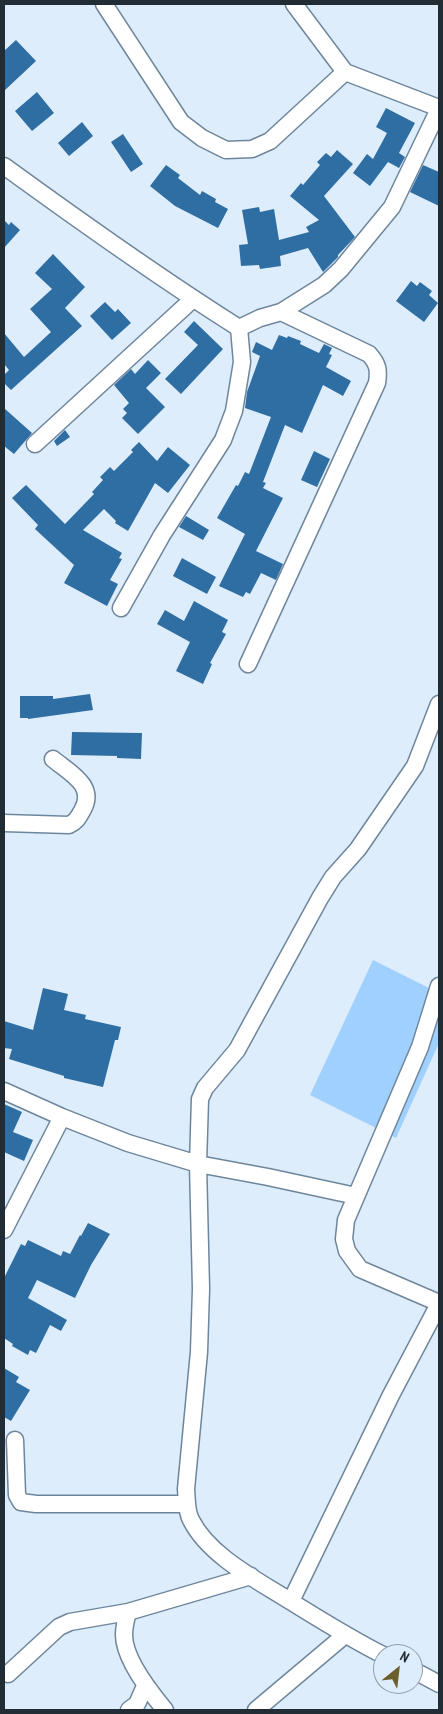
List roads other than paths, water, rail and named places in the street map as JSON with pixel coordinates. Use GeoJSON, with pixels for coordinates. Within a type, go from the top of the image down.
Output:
{"type":"FeatureCollection","features":[{"type":"Feature","properties":{"kind":"street"},"geometry":{"type":"LineString","coordinates":[[104,4],[181,122],[202,138],[226,150],[252,149],[270,141],[345,72]]}},
{"type":"Feature","properties":{"kind":"street"},"geometry":{"type":"LineString","coordinates":[[239,328],[260,318],[281,312],[324,285],[341,269],[392,208],[439,109],[345,72],[294,4]]}},
{"type":"Feature","properties":{"kind":"street"},"geometry":{"type":"LineString","coordinates":[[4,166],[96,234],[239,328]]}},
{"type":"Feature","properties":{"kind":"street"},"geometry":{"type":"LineString","coordinates":[[34,444],[193,299]]}},
{"type":"Feature","properties":{"kind":"street"},"geometry":{"type":"LineString","coordinates":[[248,664],[377,383],[379,372],[377,363],[369,354],[281,312]]}},
{"type":"Feature","properties":{"kind":"street"},"geometry":{"type":"LineString","coordinates":[[121,608],[162,535],[223,440],[234,411],[242,362],[239,328]]}},
{"type":"Feature","properties":{"kind":"street"},"geometry":{"type":"LineString","coordinates":[[373,1650],[344,1636],[220,1554],[206,1541],[190,1519],[186,1489],[199,1352],[201,1289],[198,1164],[200,1099],[205,1088],[237,1050],[333,877],[358,849],[415,766],[439,704]]}},
{"type":"Feature","properties":{"kind":"street"},"geometry":{"type":"LineString","coordinates":[[4,823],[69,826],[76,821],[84,808],[88,796],[84,786],[53,759]]}},
{"type":"Feature","properties":{"kind":"street"},"geometry":{"type":"LineString","coordinates":[[291,1601],[391,1395],[439,1303],[360,1269],[347,1251],[344,1238],[346,1220],[420,1047],[439,986]]}},
{"type":"Feature","properties":{"kind":"street"},"geometry":{"type":"LineString","coordinates":[[4,1091],[62,1117],[128,1143],[198,1164],[356,1196]]}},
{"type":"Feature","properties":{"kind":"street"},"geometry":{"type":"LineString","coordinates":[[4,1228],[62,1117]]}},
{"type":"Feature","properties":{"kind":"street"},"geometry":{"type":"LineString","coordinates":[[15,1440],[17,1495],[21,1502],[36,1504],[187,1504]]}},
{"type":"Feature","properties":{"kind":"street"},"geometry":{"type":"LineString","coordinates":[[8,1674],[59,1627],[70,1622],[128,1612],[251,1576]]}},
{"type":"Feature","properties":{"kind":"street"},"geometry":{"type":"LineString","coordinates":[[128,1612],[124,1637],[127,1650],[145,1686],[165,1710]]}},
{"type":"Feature","properties":{"kind":"street"},"geometry":{"type":"LineString","coordinates":[[256,1710],[344,1636]]}},
{"type":"Feature","properties":{"kind":"street"},"geometry":{"type":"LineString","coordinates":[[423,1675],[439,1684]]}},
{"type":"Feature","properties":{"kind":"street"},"geometry":{"type":"LineString","coordinates":[[130,1710],[137,1704],[145,1686]]}}]}
